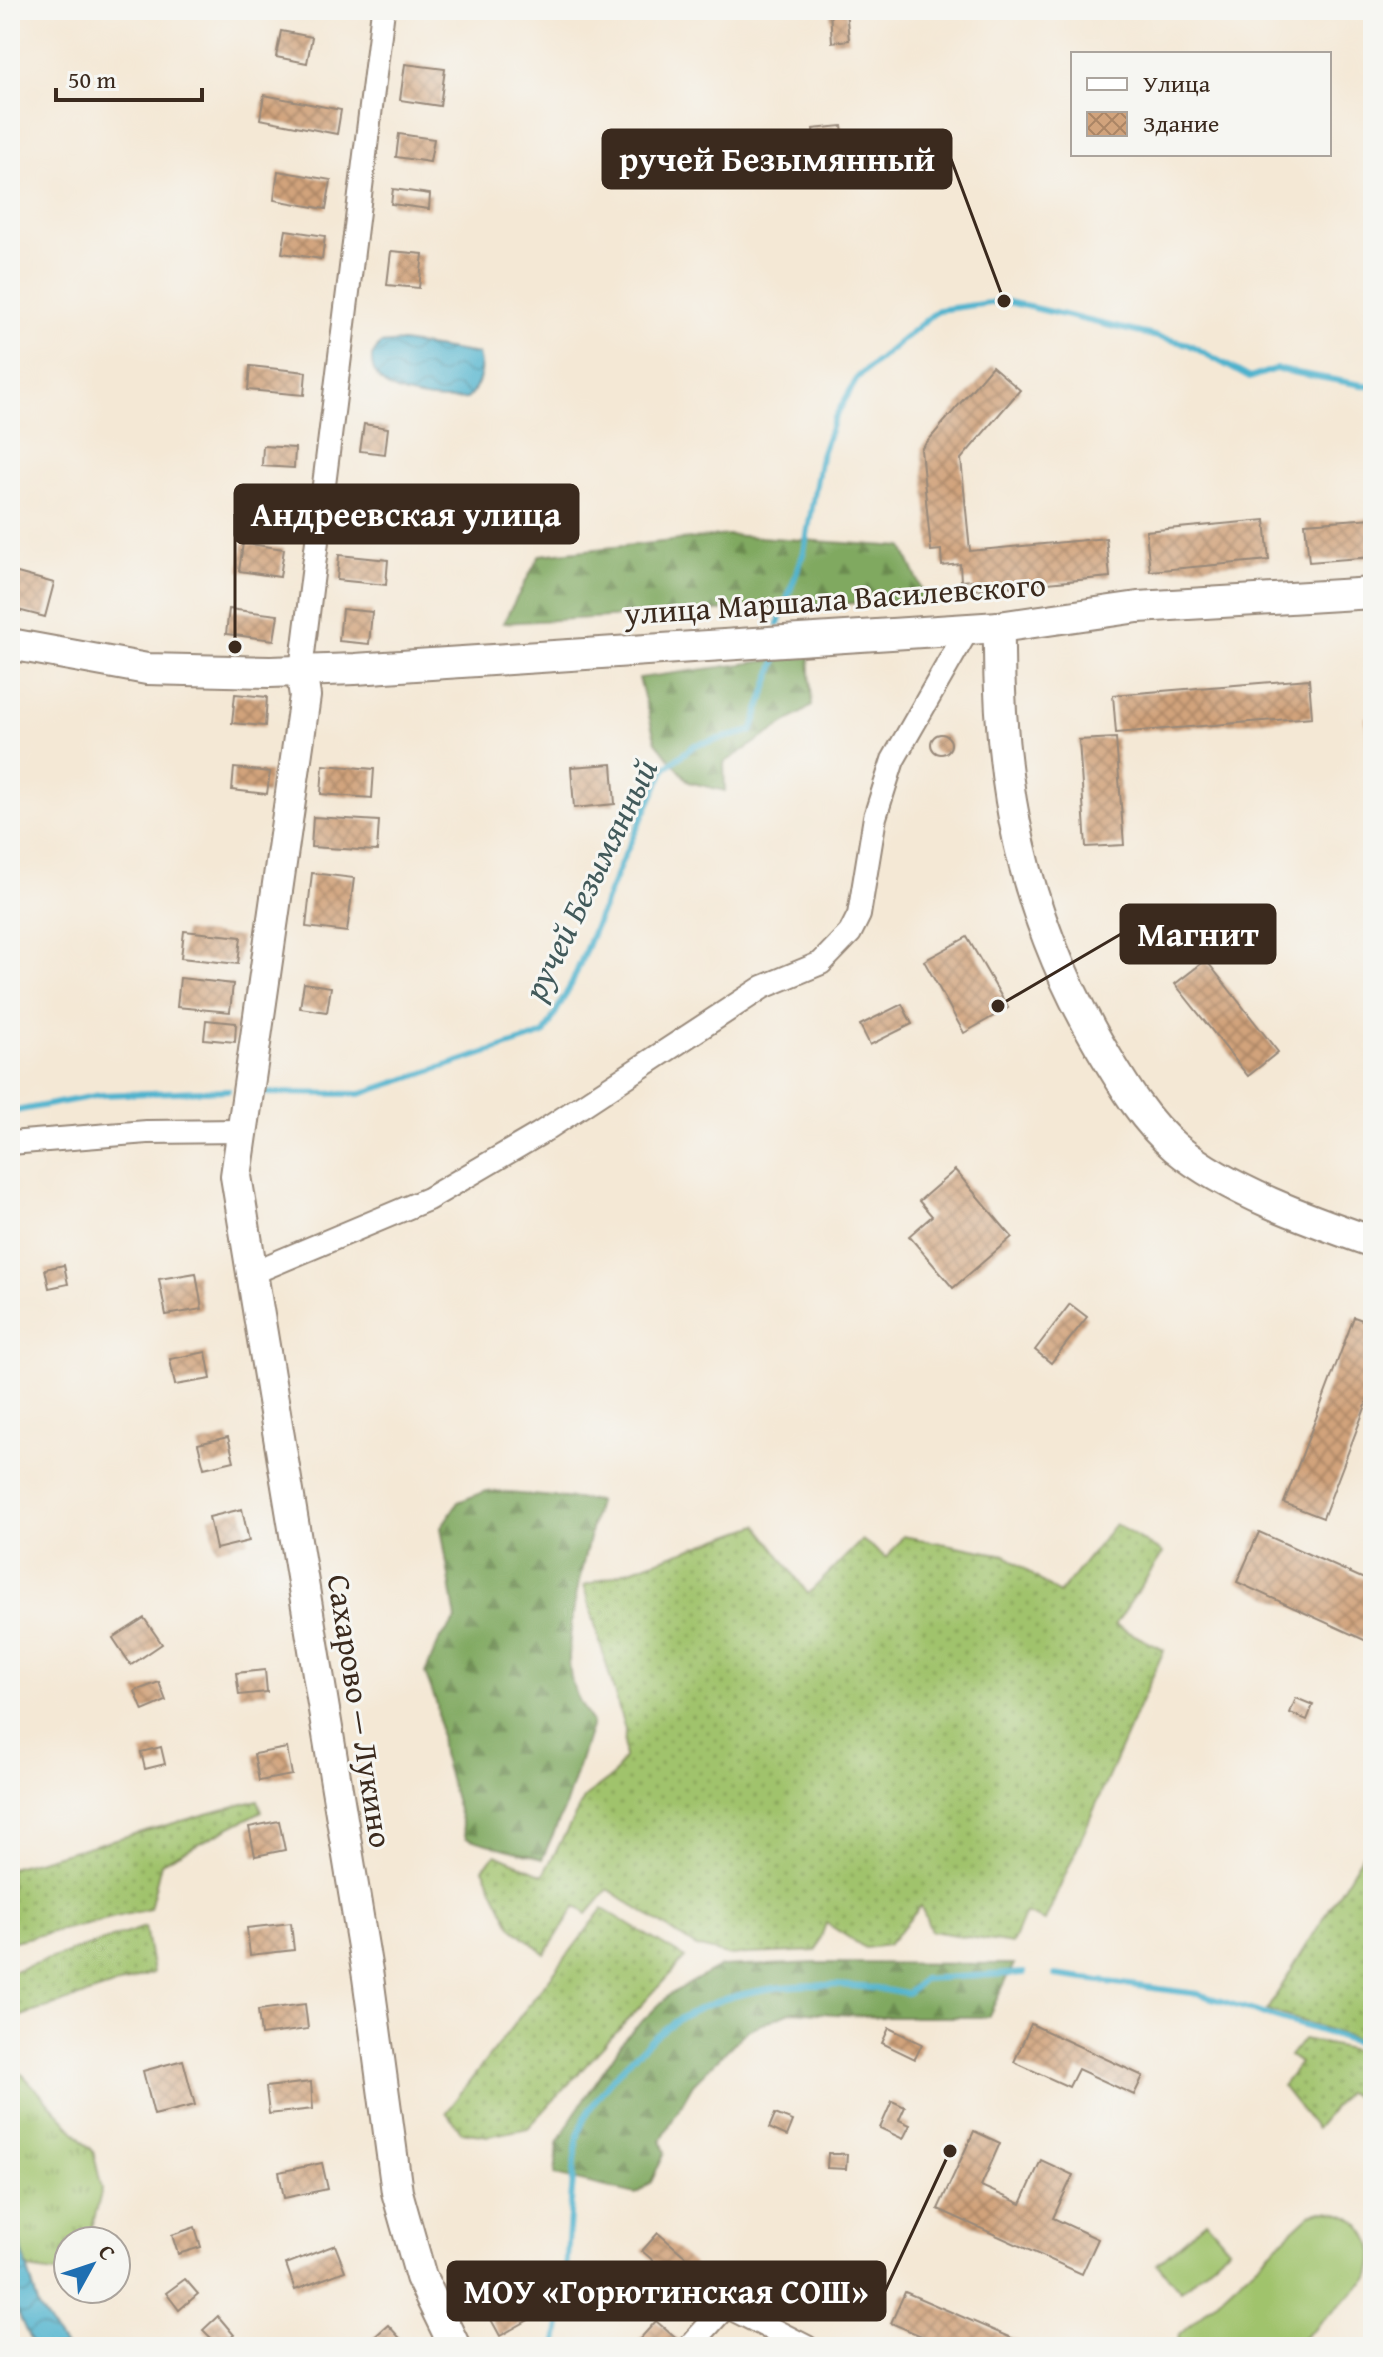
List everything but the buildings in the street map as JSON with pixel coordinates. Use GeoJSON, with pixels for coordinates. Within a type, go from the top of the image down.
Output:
{"type":"FeatureCollection","features":[{"type":"Feature","properties":{"kind":"street"},"geometry":{"type":"LineString","coordinates":[[301,670],[383,10]]}},
{"type":"Feature","properties":{"kind":"street","name":"улица Маршала Василевского"},"geometry":{"type":"LineString","coordinates":[[10,644],[147,669],[301,670],[999,627],[1138,607],[1373,593]]}},
{"type":"Feature","properties":{"kind":"street"},"geometry":{"type":"LineString","coordinates":[[999,627],[1002,743],[1020,856],[1034,905],[1065,981],[1114,1070],[1155,1128],[1200,1165],[1238,1186],[1373,1242]]}},
{"type":"Feature","properties":{"kind":"street"},"geometry":{"type":"LineString","coordinates":[[252,1273],[428,1199],[539,1134],[763,987],[821,963],[850,933],[859,915],[875,817],[893,760],[968,629]]}},
{"type":"Feature","properties":{"kind":"street","name":"Сахарово — Лукино"},"geometry":{"type":"LineString","coordinates":[[301,670],[305,696],[236,1176],[368,1977],[397,2192],[421,2277],[455,2347]]}},
{"type":"Feature","properties":{"kind":"street"},"geometry":{"type":"LineString","coordinates":[[10,1143],[147,1132],[241,1131]]}},
{"type":"Feature","properties":{"kind":"street"},"geometry":{"type":"LineString","coordinates":[[689,2347],[726,2306],[807,2347]]}},
{"type":"Feature","properties":{"kind":"green space"},"geometry":{"type":"Polygon","coordinates":[[[728,535],[903,547],[926,599],[503,623],[540,555],[728,535]]]}},
{"type":"Feature","properties":{"kind":"green space"},"geometry":{"type":"Polygon","coordinates":[[[809,655],[812,706],[724,763],[725,791],[689,782],[656,742],[639,678],[809,655]]]}},
{"type":"Feature","properties":{"kind":"green space"},"geometry":{"type":"Polygon","coordinates":[[[486,1491],[598,1501],[578,1587],[569,1655],[573,1686],[592,1723],[564,1810],[542,1859],[466,1838],[442,1754],[437,1705],[425,1673],[439,1641],[456,1620],[441,1527],[458,1502],[486,1491]]]}},
{"type":"Feature","properties":{"kind":"green space"},"geometry":{"type":"Polygon","coordinates":[[[1115,1524],[1163,1553],[1115,1625],[1164,1650],[1045,1921],[1025,1913],[1012,1944],[931,1931],[921,1906],[888,1945],[865,1948],[826,1923],[816,1951],[728,1955],[696,1947],[608,1889],[587,1914],[576,1906],[545,1954],[512,1927],[483,1868],[496,1854],[543,1875],[585,1797],[613,1776],[624,1758],[625,1730],[584,1586],[758,1525],[808,1594],[862,1540],[887,1558],[903,1536],[1005,1555],[1059,1594],[1115,1524]]]}},
{"type":"Feature","properties":{"kind":"green space"},"geometry":{"type":"Polygon","coordinates":[[[258,1800],[262,1811],[161,1863],[150,1909],[10,1942],[10,1868],[258,1800]]]}},
{"type":"Feature","properties":{"kind":"green space"},"geometry":{"type":"Polygon","coordinates":[[[1373,1838],[1373,2044],[1267,2010],[1373,1838]]]}},
{"type":"Feature","properties":{"kind":"green space"},"geometry":{"type":"Polygon","coordinates":[[[603,1909],[685,1958],[528,2128],[488,2136],[462,2132],[446,2112],[603,1909]]]}},
{"type":"Feature","properties":{"kind":"green space"},"geometry":{"type":"Polygon","coordinates":[[[145,1927],[153,1973],[15,2018],[10,2007],[10,1972],[145,1927]]]}},
{"type":"Feature","properties":{"kind":"green space"},"geometry":{"type":"Polygon","coordinates":[[[817,1963],[1014,1964],[988,2017],[878,2017],[793,2011],[747,2030],[693,2084],[661,2140],[665,2153],[651,2182],[636,2194],[555,2175],[558,2143],[573,2116],[626,2037],[669,1995],[719,1967],[817,1963]]]}},
{"type":"Feature","properties":{"kind":"green space"},"geometry":{"type":"Polygon","coordinates":[[[1303,2039],[1373,2054],[1373,2104],[1346,2092],[1316,2129],[1282,2086],[1300,2063],[1290,2056],[1303,2039]]]}},
{"type":"Feature","properties":{"kind":"green space"},"geometry":{"type":"Polygon","coordinates":[[[10,2065],[24,2076],[93,2151],[102,2189],[93,2225],[52,2225],[52,2273],[28,2269],[10,2220],[10,2065]]]}},
{"type":"Feature","properties":{"kind":"green space"},"geometry":{"type":"Polygon","coordinates":[[[1322,2211],[1347,2216],[1365,2231],[1373,2252],[1369,2278],[1293,2347],[1176,2347],[1179,2335],[1311,2214],[1322,2211]]]}},
{"type":"Feature","properties":{"kind":"green space"},"geometry":{"type":"Polygon","coordinates":[[[1206,2221],[1229,2248],[1181,2291],[1157,2264],[1206,2221]]]}},
{"type":"Feature","properties":{"kind":"water"},"geometry":{"type":"Polygon","coordinates":[[[402,342],[478,354],[478,383],[467,399],[423,398],[392,389],[381,381],[374,370],[372,356],[380,344],[402,342]]]}},
{"type":"Feature","properties":{"kind":"water"},"geometry":{"type":"Polygon","coordinates":[[[10,2220],[14,2222],[39,2308],[65,2347],[33,2347],[10,2295],[10,2220]]]}},
{"type":"Feature","properties":{"kind":"waterway","name":"ручей Безымянный"},"geometry":{"type":"LineString","coordinates":[[778,624],[804,552],[821,456],[834,419],[858,377],[938,310],[1004,301],[1188,344],[1250,378],[1275,369],[1373,387]]}},
{"type":"Feature","properties":{"kind":"waterway","name":"ручей Безымянный"},"geometry":{"type":"LineString","coordinates":[[261,1093],[360,1094],[544,1034],[572,983],[624,856],[666,767],[695,745],[752,731],[778,655]]}},
{"type":"Feature","properties":{"kind":"waterway","name":"ручей Безымянный"},"geometry":{"type":"LineString","coordinates":[[10,1112],[100,1095],[228,1090]]}},
{"type":"Feature","properties":{"kind":"waterway"},"geometry":{"type":"LineString","coordinates":[[556,2347],[580,2129],[612,2079],[665,2029],[682,2017],[717,2002],[770,1989],[826,1985],[907,1994],[923,1979],[1024,1973]]}},
{"type":"Feature","properties":{"kind":"waterway"},"geometry":{"type":"LineString","coordinates":[[1055,1975],[1198,1994],[1373,2047]]}},
{"type":"Feature","properties":{"kind":"place","name":"ручей Безымянный"},"geometry":{"type":"Point","coordinates":[1004,301]}},
{"type":"Feature","properties":{"kind":"place","name":"Андреевская улица"},"geometry":{"type":"Point","coordinates":[235,647]}},
{"type":"Feature","properties":{"kind":"place","name":"Магнит"},"geometry":{"type":"Point","coordinates":[998,1006]}},
{"type":"Feature","properties":{"kind":"place","name":"МОУ «Горютинская СОШ»"},"geometry":{"type":"Point","coordinates":[950,2151]}}]}
